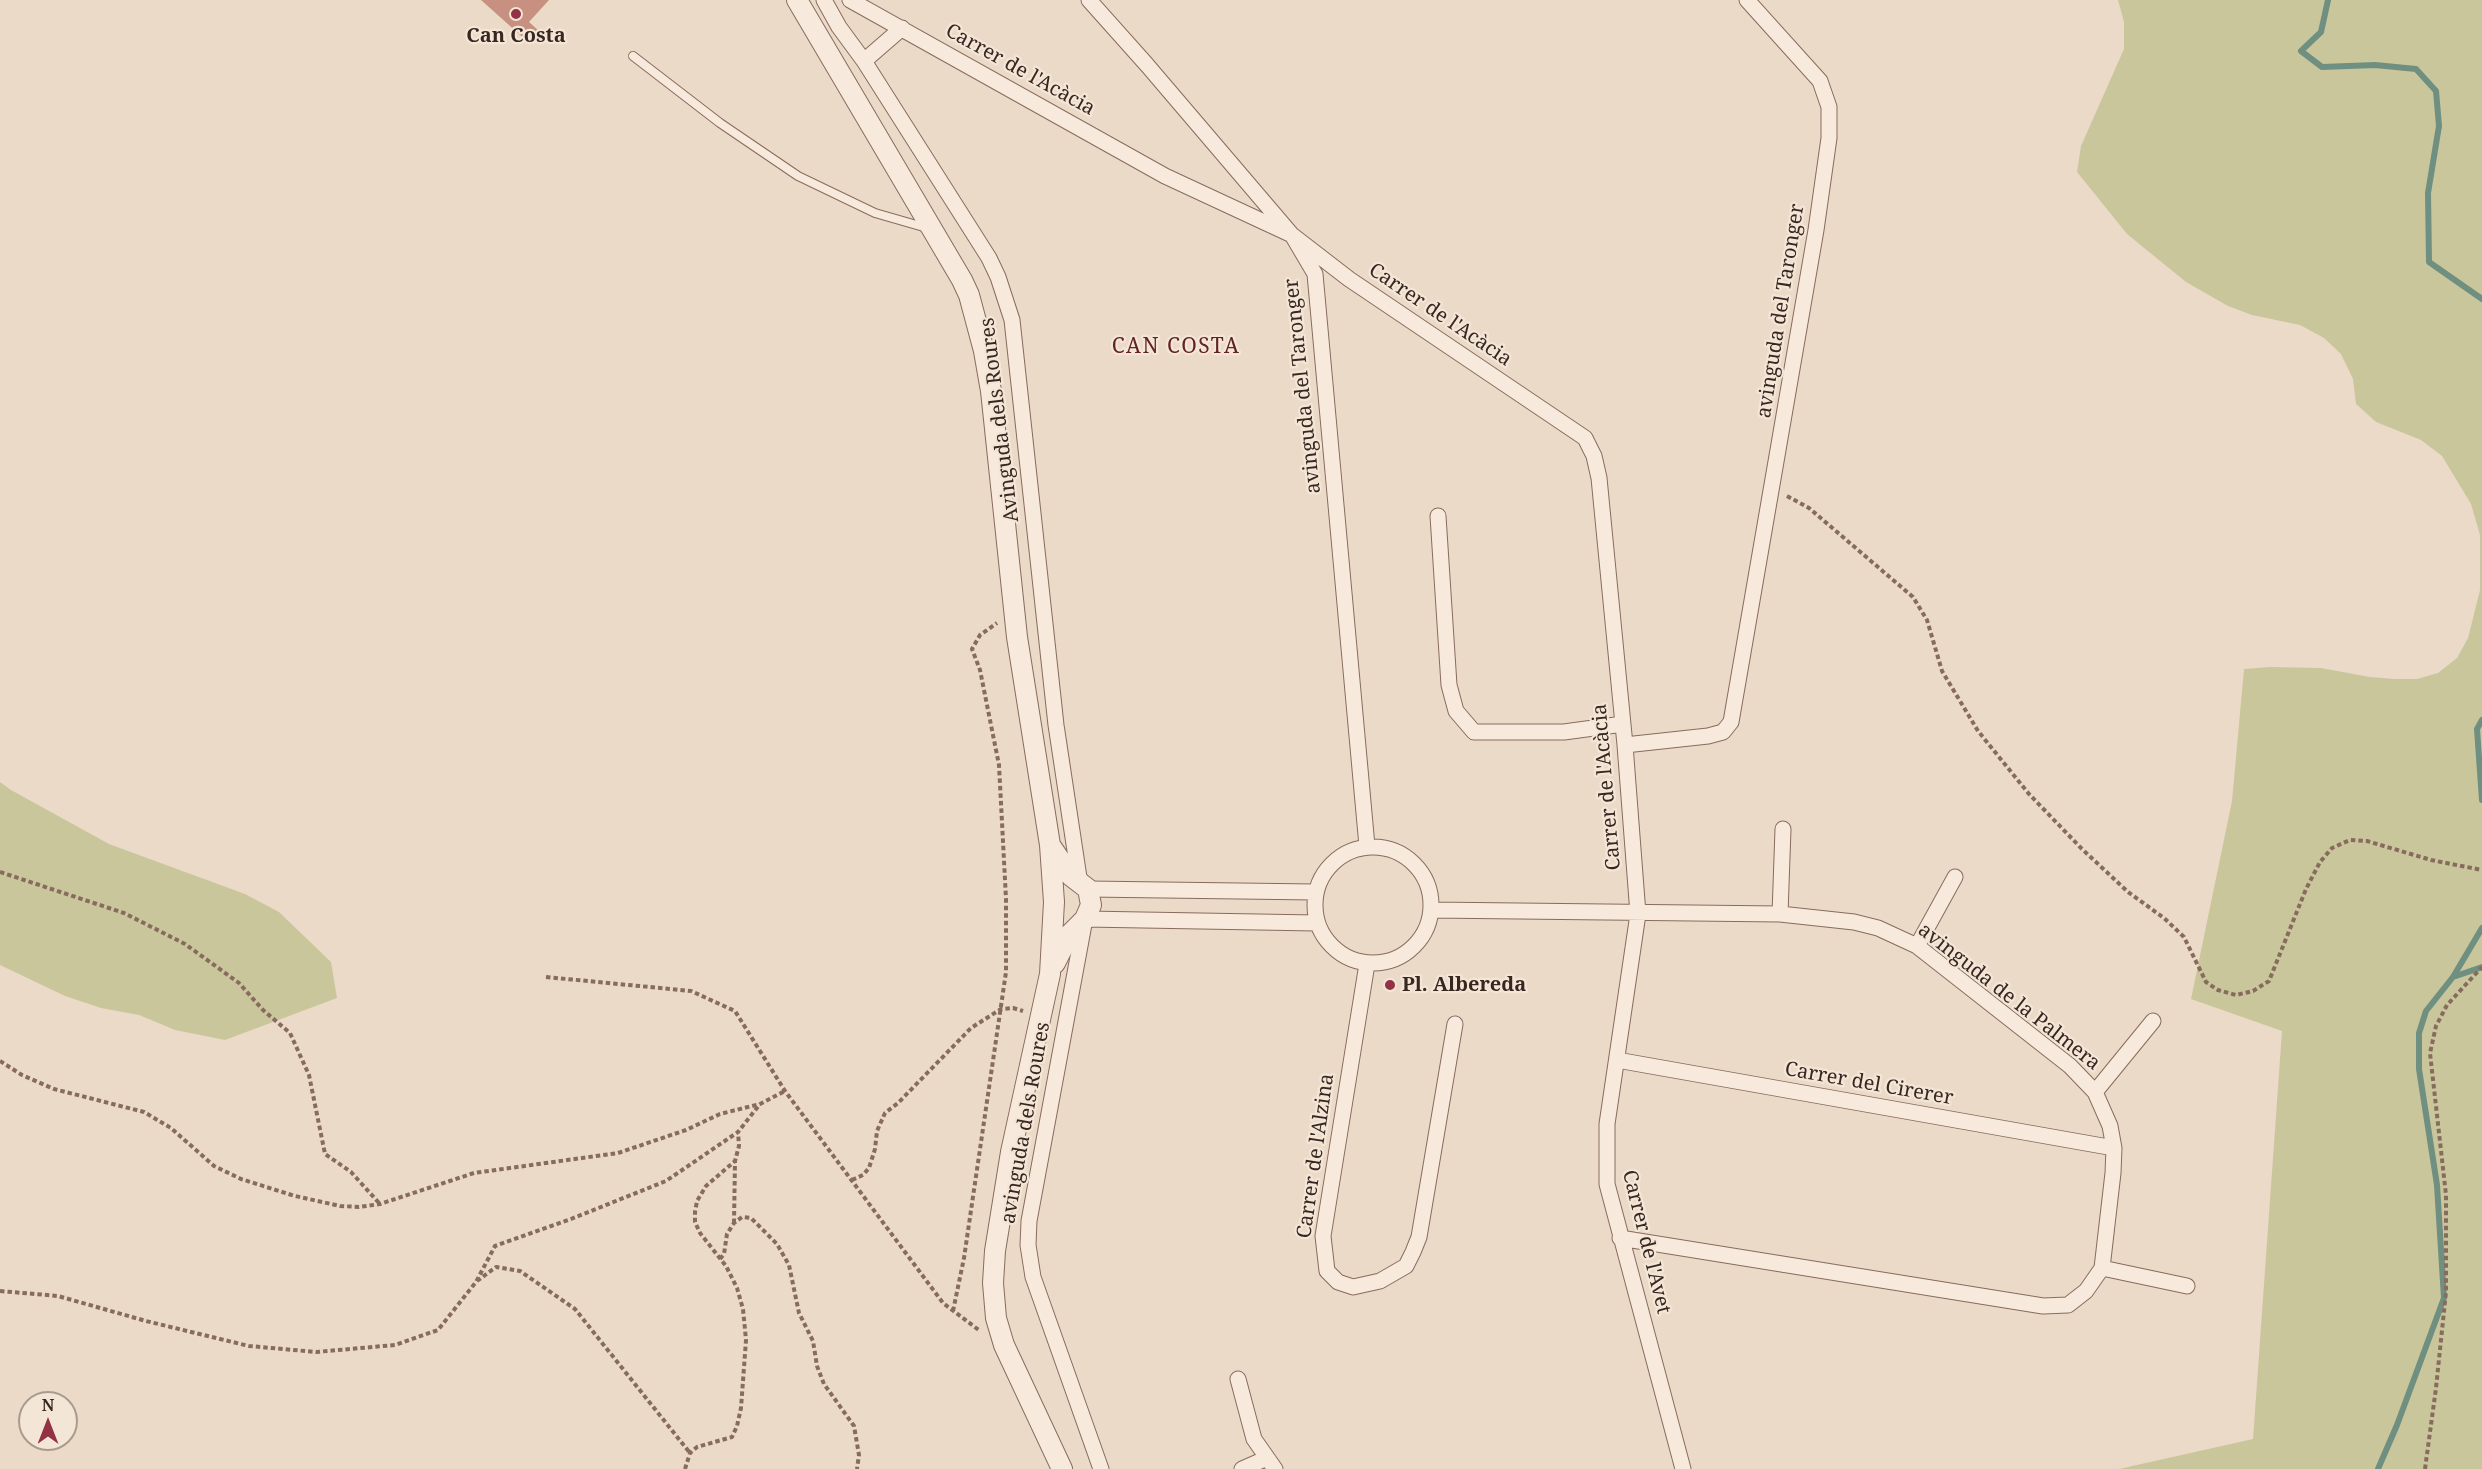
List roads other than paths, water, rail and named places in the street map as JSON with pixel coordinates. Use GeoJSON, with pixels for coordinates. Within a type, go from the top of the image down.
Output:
{"type":"FeatureCollection","features":[{"type":"Feature","properties":{"kind":"street"},"geometry":{"type":"LineString","coordinates":[[797,0],[934,230],[969,295],[984,351],[991,390],[1026,705],[1050,845],[1053,902],[1050,974],[1011,1152],[995,1251],[993,1283],[996,1318],[1004,1345],[1062,1469]]}},
{"type":"Feature","properties":{"kind":"street","name":"Avinguda dels Roures"},"geometry":{"type":"LineString","coordinates":[[824,0],[839,27],[864,61],[989,258],[998,277],[1012,320],[1056,724],[1084,887]]}},
{"type":"Feature","properties":{"kind":"street","name":"Carrer de l'Acàcia"},"geometry":{"type":"LineString","coordinates":[[850,0],[1165,176],[1292,235],[1349,279],[1585,438],[1594,456],[1599,478],[1625,745],[1638,914]]}},
{"type":"Feature","properties":{"kind":"street","name":"avinguda del Taronger"},"geometry":{"type":"LineString","coordinates":[[1089,0],[1292,235],[1315,274],[1367,846]]}},
{"type":"Feature","properties":{"kind":"street","name":"avinguda del Taronger"},"geometry":{"type":"LineString","coordinates":[[1625,745],[1708,736],[1723,732],[1731,722],[1816,230],[1829,138],[1829,107],[1820,81],[1747,0]]}},
{"type":"Feature","properties":{"kind":"street"},"geometry":{"type":"LineString","coordinates":[[864,61],[902,28]]}},
{"type":"Feature","properties":{"kind":"street"},"geometry":{"type":"LineString","coordinates":[[1438,516],[1449,685],[1456,711],[1474,732],[1564,732],[1623,724]]}},
{"type":"Feature","properties":{"kind":"street"},"geometry":{"type":"LineString","coordinates":[[1780,914],[1783,829]]}},
{"type":"Feature","properties":{"kind":"street"},"geometry":{"type":"LineString","coordinates":[[1050,845],[1071,876],[1084,887],[1091,905],[1085,919],[1069,935],[1050,974]]}},
{"type":"Feature","properties":{"kind":"street"},"geometry":{"type":"LineString","coordinates":[[1367,846],[1398,852],[1413,862],[1424,876],[1430,892],[1431,910],[1426,929],[1416,945],[1401,957],[1386,963],[1367,964],[1347,958],[1323,937],[1317,923],[1315,892],[1324,872],[1335,860],[1348,852],[1367,846]]}},
{"type":"Feature","properties":{"kind":"street"},"geometry":{"type":"LineString","coordinates":[[1917,946],[1955,877]]}},
{"type":"Feature","properties":{"kind":"street"},"geometry":{"type":"LineString","coordinates":[[1053,902],[1084,887],[1315,892]]}},
{"type":"Feature","properties":{"kind":"street"},"geometry":{"type":"LineString","coordinates":[[1053,902],[1085,919],[1317,923]]}},
{"type":"Feature","properties":{"kind":"street","name":"avinguda de la Palmera"},"geometry":{"type":"LineString","coordinates":[[1431,910],[1780,914],[1854,922],[1878,928],[1917,946],[2070,1066],[2095,1092],[2110,1126],[2114,1148],[2102,1268]]}},
{"type":"Feature","properties":{"kind":"street","name":"Carrer de l'Avet"},"geometry":{"type":"LineString","coordinates":[[1638,914],[1607,1124],[1607,1184],[1683,1469]]}},
{"type":"Feature","properties":{"kind":"street","name":"avinguda dels Roures"},"geometry":{"type":"LineString","coordinates":[[1085,919],[1029,1221],[1028,1245],[1033,1277],[1101,1469]]}},
{"type":"Feature","properties":{"kind":"street","name":"Carrer de l'Alzina"},"geometry":{"type":"LineString","coordinates":[[1367,964],[1323,1236],[1327,1271],[1338,1282],[1353,1287],[1380,1281],[1406,1266],[1413,1252],[1419,1237],[1455,1024]]}},
{"type":"Feature","properties":{"kind":"street"},"geometry":{"type":"LineString","coordinates":[[2095,1092],[2153,1021]]}},
{"type":"Feature","properties":{"kind":"street","name":"Carrer del Cirerer"},"geometry":{"type":"LineString","coordinates":[[1617,1060],[2114,1148]]}},
{"type":"Feature","properties":{"kind":"street"},"geometry":{"type":"LineString","coordinates":[[1620,1238],[2043,1306],[2068,1305],[2086,1291],[2102,1268],[2187,1286]]}},
{"type":"Feature","properties":{"kind":"street"},"geometry":{"type":"LineString","coordinates":[[1238,1379],[1254,1439],[1271,1464],[1242,1469]]}},
{"type":"Feature","properties":{"kind":"lane"},"geometry":{"type":"LineString","coordinates":[[633,56],[720,123],[798,176],[875,213],[934,230]]}},
{"type":"Feature","properties":{"kind":"waterway"},"geometry":{"type":"LineString","coordinates":[[2328,0],[2321,32],[2301,51],[2322,67],[2375,65],[2416,69],[2436,91],[2439,126],[2428,193],[2429,262],[2482,299]]}},
{"type":"Feature","properties":{"kind":"waterway"},"geometry":{"type":"LineString","coordinates":[[2482,720],[2477,729],[2482,800]]}},
{"type":"Feature","properties":{"kind":"waterway"},"geometry":{"type":"LineString","coordinates":[[2378,1469],[2397,1425],[2444,1298],[2437,1185],[2419,1069],[2419,1033],[2426,1011],[2453,977],[2482,928]]}},
{"type":"Feature","properties":{"kind":"waterway"},"geometry":{"type":"LineString","coordinates":[[2453,977],[2482,967]]}},
{"type":"Feature","properties":{"kind":"place","name":"Can Costa"},"geometry":{"type":"Point","coordinates":[516,14]}},
{"type":"Feature","properties":{"kind":"place","name":"Pl. Albereda"},"geometry":{"type":"Point","coordinates":[1390,985]}},
{"type":"Feature","properties":{"kind":"district","name":"CAN COSTA"},"geometry":{"type":"Point","coordinates":[1176,347]}}]}
